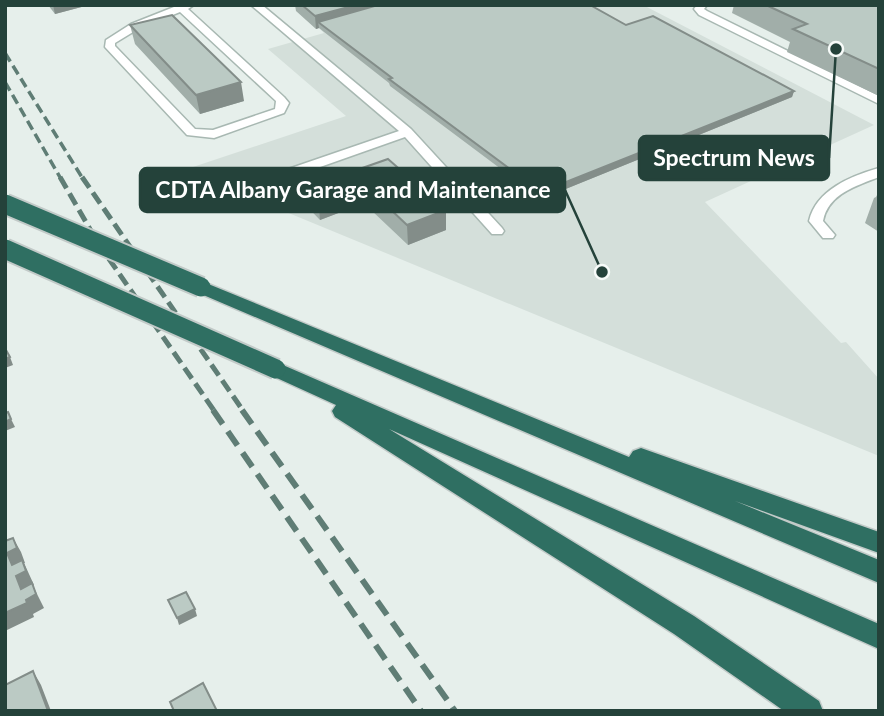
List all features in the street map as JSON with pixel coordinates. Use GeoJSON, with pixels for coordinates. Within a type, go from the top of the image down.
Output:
{"type":"FeatureCollection","features":[{"type":"Feature","properties":{"kind":"highway"},"geometry":{"type":"LineString","coordinates":[[5,204],[879,572]]}},
{"type":"Feature","properties":{"kind":"highway"},"geometry":{"type":"LineString","coordinates":[[5,249],[879,637]]}},
{"type":"Feature","properties":{"kind":"highway"},"geometry":{"type":"LineString","coordinates":[[389,366],[879,543]]}},
{"type":"Feature","properties":{"kind":"highway"},"geometry":{"type":"LineString","coordinates":[[276,369],[617,581],[809,711]]}},
{"type":"Feature","properties":{"kind":"lane"},"geometry":{"type":"LineString","coordinates":[[256,5],[407,132],[497,231]]}},
{"type":"Feature","properties":{"kind":"lane"},"geometry":{"type":"LineString","coordinates":[[702,5],[699,9],[703,13],[879,101]]}},
{"type":"Feature","properties":{"kind":"lane"},"geometry":{"type":"LineString","coordinates":[[185,7],[280,99],[283,103],[280,111],[214,134],[195,134],[185,129],[110,47],[110,42],[118,36],[185,7]]}},
{"type":"Feature","properties":{"kind":"lane"},"geometry":{"type":"LineString","coordinates":[[267,181],[407,132]]}},
{"type":"Feature","properties":{"kind":"lane"},"geometry":{"type":"LineString","coordinates":[[828,235],[816,221],[820,205],[839,190],[879,172]]}},
{"type":"Feature","properties":{"kind":"shaded area"},"geometry":{"type":"Polygon","coordinates":[[[402,5],[643,5],[874,125],[705,202],[841,343],[846,342],[879,379],[879,456],[184,170],[346,116],[268,49],[324,33],[319,28],[402,5]]]}},
{"type":"Feature","properties":{"kind":"building"},"geometry":{"type":"Polygon","coordinates":[[[302,5],[356,5],[315,16],[302,5]]]}},
{"type":"Feature","properties":{"kind":"building"},"geometry":{"type":"Polygon","coordinates":[[[378,5],[590,5],[626,25],[653,16],[794,91],[541,192],[389,79],[392,78],[318,22],[378,5]]]}},
{"type":"Feature","properties":{"kind":"building"},"geometry":{"type":"Polygon","coordinates":[[[766,5],[879,5],[879,69],[793,29],[807,24],[766,5]]]}},
{"type":"Feature","properties":{"kind":"building"},"geometry":{"type":"Polygon","coordinates":[[[172,15],[241,82],[196,95],[130,25],[172,15]]]}},
{"type":"Feature","properties":{"kind":"building"},"geometry":{"type":"Polygon","coordinates":[[[388,159],[446,210],[407,225],[351,172],[388,159]]]}},
{"type":"Feature","properties":{"kind":"building"},"geometry":{"type":"Polygon","coordinates":[[[8,412],[11,419],[5,422],[5,413],[8,412]]]}},
{"type":"Feature","properties":{"kind":"building"},"geometry":{"type":"Polygon","coordinates":[[[13,538],[17,548],[7,553],[12,565],[22,560],[26,571],[16,576],[21,589],[32,583],[36,594],[26,600],[27,603],[5,613],[5,541],[13,538]]]}},
{"type":"Feature","properties":{"kind":"building"},"geometry":{"type":"Polygon","coordinates":[[[186,592],[195,609],[177,618],[168,600],[186,592]]]}},
{"type":"Feature","properties":{"kind":"building"},"geometry":{"type":"Polygon","coordinates":[[[33,671],[48,711],[5,711],[5,685],[33,671]]]}},
{"type":"Feature","properties":{"kind":"building"},"geometry":{"type":"Polygon","coordinates":[[[203,683],[217,711],[174,711],[170,702],[203,683]]]}},
{"type":"Feature","properties":{"kind":"railway"},"geometry":{"type":"LineString","coordinates":[[5,53],[83,179]]}},
{"type":"Feature","properties":{"kind":"railway"},"geometry":{"type":"LineString","coordinates":[[5,82],[61,179]]}},
{"type":"Feature","properties":{"kind":"railway"},"geometry":{"type":"LineString","coordinates":[[60,177],[98,243],[215,412]]}},
{"type":"Feature","properties":{"kind":"railway"},"geometry":{"type":"LineString","coordinates":[[82,177],[244,412]]}},
{"type":"Feature","properties":{"kind":"railway"},"geometry":{"type":"LineString","coordinates":[[213,410],[421,711]]}},
{"type":"Feature","properties":{"kind":"railway"},"geometry":{"type":"LineString","coordinates":[[242,410],[455,711]]}},
{"type":"Feature","properties":{"kind":"place","name":"Spectrum News"},"geometry":{"type":"Point","coordinates":[836,49]}},
{"type":"Feature","properties":{"kind":"place","name":"CDTA Albany Garage and Maintenance"},"geometry":{"type":"Point","coordinates":[602,272]}}]}
